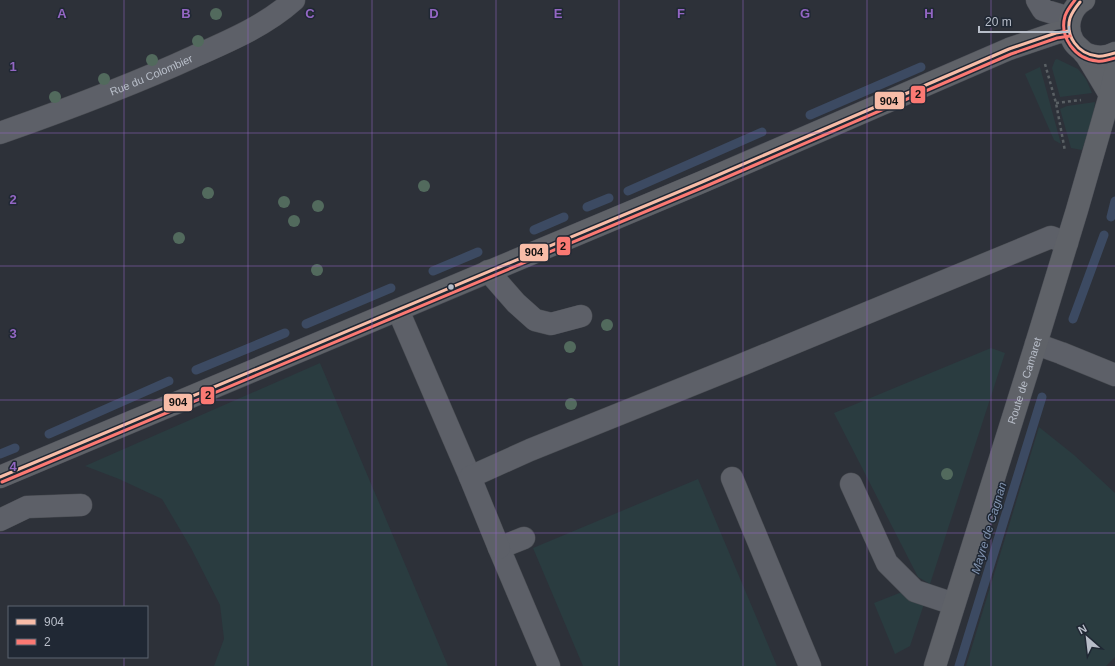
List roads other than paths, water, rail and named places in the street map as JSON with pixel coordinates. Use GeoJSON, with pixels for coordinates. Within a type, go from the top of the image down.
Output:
{"type":"FeatureCollection","features":[{"type":"Feature","properties":{"kind":"main road"},"geometry":{"type":"LineString","coordinates":[[1084,0],[1074,9],[1070,24],[1072,39],[1077,47],[1084,53],[1110,95]]}},
{"type":"Feature","properties":{"kind":"main road"},"geometry":{"type":"LineString","coordinates":[[0,477],[805,138],[1009,49],[1056,32],[1070,24]]}},
{"type":"Feature","properties":{"kind":"main road"},"geometry":{"type":"LineString","coordinates":[[1084,53],[1096,57],[1109,56],[1115,53]]}},
{"type":"Feature","properties":{"kind":"main road","name":"Route de Camaret"},"geometry":{"type":"LineString","coordinates":[[935,666],[1067,243],[1115,73]]}},
{"type":"Feature","properties":{"kind":"street","name":"Rue du Colombier"},"geometry":{"type":"LineString","coordinates":[[0,132],[48,116],[163,71],[242,35],[281,12],[294,0]]}},
{"type":"Feature","properties":{"kind":"street"},"geometry":{"type":"LineString","coordinates":[[1037,0],[1042,10],[1070,24]]}},
{"type":"Feature","properties":{"kind":"street"},"geometry":{"type":"LineString","coordinates":[[470,477],[530,450],[749,362],[1051,237],[1067,243]]}},
{"type":"Feature","properties":{"kind":"street"},"geometry":{"type":"LineString","coordinates":[[488,271],[516,303],[535,320],[551,324],[581,316]]}},
{"type":"Feature","properties":{"kind":"street"},"geometry":{"type":"LineString","coordinates":[[398,310],[549,666]]}},
{"type":"Feature","properties":{"kind":"street"},"geometry":{"type":"LineString","coordinates":[[1036,344],[1115,375]]}},
{"type":"Feature","properties":{"kind":"street"},"geometry":{"type":"LineString","coordinates":[[732,478],[810,666]]}},
{"type":"Feature","properties":{"kind":"street"},"geometry":{"type":"LineString","coordinates":[[851,484],[887,563],[915,591],[954,604]]}},
{"type":"Feature","properties":{"kind":"street"},"geometry":{"type":"LineString","coordinates":[[0,520],[27,507],[81,504]]}},
{"type":"Feature","properties":{"kind":"street"},"geometry":{"type":"LineString","coordinates":[[499,548],[524,538]]}},
{"type":"Feature","properties":{"kind":"waterway"},"geometry":{"type":"LineString","coordinates":[[810,115],[921,67]]}},
{"type":"Feature","properties":{"kind":"waterway"},"geometry":{"type":"LineString","coordinates":[[628,191],[762,132]]}},
{"type":"Feature","properties":{"kind":"waterway"},"geometry":{"type":"LineString","coordinates":[[587,207],[609,198]]}},
{"type":"Feature","properties":{"kind":"waterway","name":"Mayre de Cagnan"},"geometry":{"type":"LineString","coordinates":[[1111,217],[1115,201]]}},
{"type":"Feature","properties":{"kind":"waterway"},"geometry":{"type":"LineString","coordinates":[[534,230],[564,217]]}},
{"type":"Feature","properties":{"kind":"waterway","name":"Mayre de Cagnan"},"geometry":{"type":"LineString","coordinates":[[1073,319],[1104,235]]}},
{"type":"Feature","properties":{"kind":"waterway"},"geometry":{"type":"LineString","coordinates":[[433,271],[478,252]]}},
{"type":"Feature","properties":{"kind":"waterway"},"geometry":{"type":"LineString","coordinates":[[306,324],[391,288]]}},
{"type":"Feature","properties":{"kind":"waterway"},"geometry":{"type":"LineString","coordinates":[[196,370],[285,333]]}},
{"type":"Feature","properties":{"kind":"waterway"},"geometry":{"type":"LineString","coordinates":[[49,434],[169,381]]}},
{"type":"Feature","properties":{"kind":"waterway","name":"Mayre de Cagnan"},"geometry":{"type":"LineString","coordinates":[[959,666],[1042,397]]}},
{"type":"Feature","properties":{"kind":"waterway"},"geometry":{"type":"LineString","coordinates":[[0,454],[15,448]]}}]}
